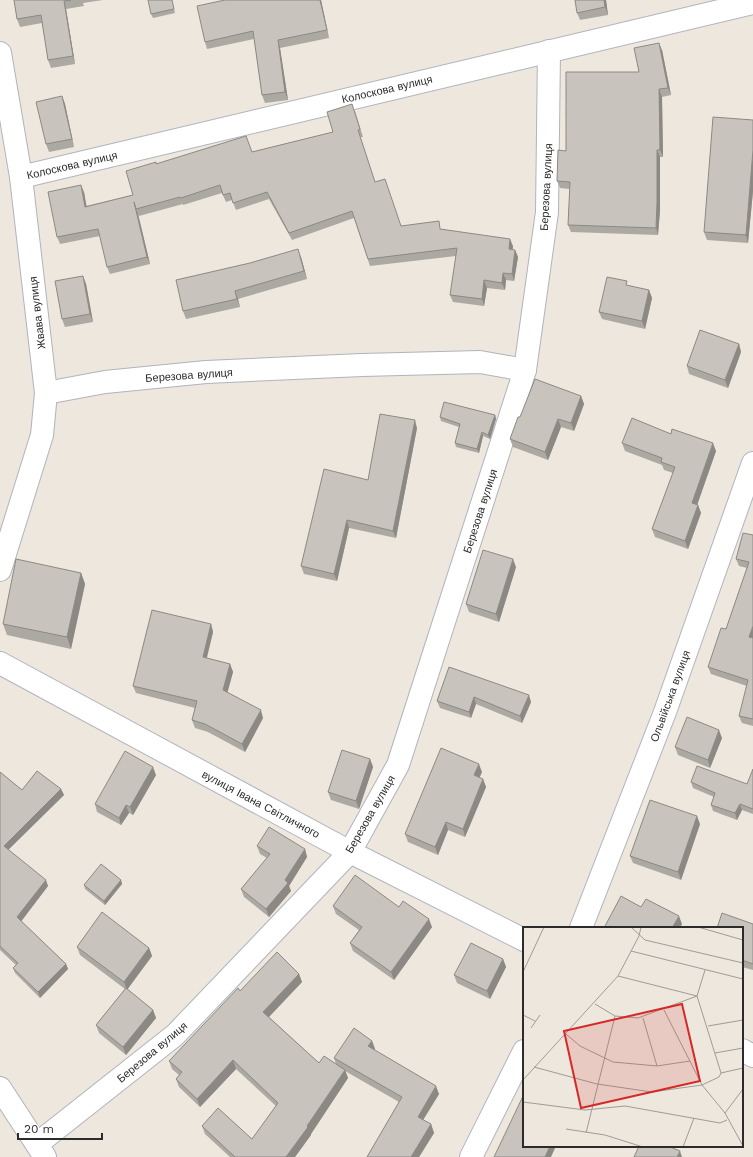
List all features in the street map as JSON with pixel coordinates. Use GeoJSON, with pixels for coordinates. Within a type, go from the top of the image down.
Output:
{"type":"FeatureCollection","features":[{"type":"Feature","properties":{"kind":"street","name":"Колоскова вулиця"},"geometry":{"type":"LineString","coordinates":[[21,177],[549,50],[753,3]]}},
{"type":"Feature","properties":{"kind":"street","name":"Березова вулиця"},"geometry":{"type":"LineString","coordinates":[[41,1150],[175,1035],[350,852],[398,765],[525,370],[547,212],[549,50]]}},
{"type":"Feature","properties":{"kind":"street","name":"Жвава вулиця"},"geometry":{"type":"LineString","coordinates":[[0,53],[21,177],[46,393],[42,435],[0,570]]}},
{"type":"Feature","properties":{"kind":"street","name":"Березова вулиця"},"geometry":{"type":"LineString","coordinates":[[46,393],[105,382],[214,372],[362,365],[480,362],[525,370]]}},
{"type":"Feature","properties":{"kind":"street","name":"Ольвійська вулиця"},"geometry":{"type":"LineString","coordinates":[[581,927],[665,712],[753,463]]}},
{"type":"Feature","properties":{"kind":"street","name":"вулиця Івана Світличного"},"geometry":{"type":"LineString","coordinates":[[0,663],[350,852],[523,939]]}},
{"type":"Feature","properties":{"kind":"street"},"geometry":{"type":"LineString","coordinates":[[743,1051],[753,1056]]}},
{"type":"Feature","properties":{"kind":"street"},"geometry":{"type":"LineString","coordinates":[[472,1157],[523,1053]]}},
{"type":"Feature","properties":{"kind":"street"},"geometry":{"type":"LineString","coordinates":[[0,1088],[41,1150]]}},
{"type":"Feature","properties":{"kind":"building"},"geometry":{"type":"Polygon","coordinates":[[[14,0],[71,0],[64,1],[73,56],[48,60],[41,15],[17,19],[14,0]]]}},
{"type":"Feature","properties":{"kind":"building"},"geometry":{"type":"Polygon","coordinates":[[[148,0],[172,0],[174,9],[151,14],[148,0]]]}},
{"type":"Feature","properties":{"kind":"building"},"geometry":{"type":"Polygon","coordinates":[[[225,0],[320,0],[327,30],[278,40],[285,92],[262,95],[253,31],[205,42],[197,6],[225,0]]]}},
{"type":"Feature","properties":{"kind":"building"},"geometry":{"type":"Polygon","coordinates":[[[575,0],[604,0],[605,7],[577,13],[575,0]]]}},
{"type":"Feature","properties":{"kind":"building"},"geometry":{"type":"Polygon","coordinates":[[[659,43],[668,88],[659,89],[660,150],[657,150],[656,228],[568,225],[570,182],[557,181],[558,150],[566,151],[566,72],[639,72],[634,48],[659,43]]]}},
{"type":"Feature","properties":{"kind":"building"},"geometry":{"type":"Polygon","coordinates":[[[62,96],[72,139],[46,144],[36,102],[62,96]]]}},
{"type":"Feature","properties":{"kind":"building"},"geometry":{"type":"Polygon","coordinates":[[[352,104],[360,129],[358,130],[375,182],[385,179],[401,226],[439,221],[440,229],[510,239],[509,249],[515,250],[512,274],[503,273],[502,283],[484,280],[482,299],[450,295],[457,248],[368,259],[352,211],[289,233],[267,192],[233,203],[230,193],[223,195],[220,185],[181,198],[180,197],[136,209],[134,202],[147,257],[107,267],[98,229],[57,237],[48,192],[81,185],[85,207],[133,195],[126,171],[156,162],[156,164],[246,136],[252,152],[333,132],[327,112],[352,104]]]}},
{"type":"Feature","properties":{"kind":"building"},"geometry":{"type":"Polygon","coordinates":[[[713,117],[753,120],[753,150],[746,235],[704,232],[713,117]]]}},
{"type":"Feature","properties":{"kind":"building"},"geometry":{"type":"Polygon","coordinates":[[[298,249],[304,271],[235,291],[237,299],[183,311],[176,280],[250,263],[298,249]]]}},
{"type":"Feature","properties":{"kind":"building"},"geometry":{"type":"Polygon","coordinates":[[[83,276],[90,314],[62,319],[55,281],[83,276]]]}},
{"type":"Feature","properties":{"kind":"building"},"geometry":{"type":"Polygon","coordinates":[[[607,277],[627,281],[626,285],[649,290],[642,321],[599,312],[607,277]]]}},
{"type":"Feature","properties":{"kind":"building"},"geometry":{"type":"Polygon","coordinates":[[[700,330],[739,344],[725,380],[687,366],[700,330]]]}},
{"type":"Feature","properties":{"kind":"building"},"geometry":{"type":"Polygon","coordinates":[[[535,379],[581,396],[571,423],[558,419],[545,452],[510,439],[535,379]]]}},
{"type":"Feature","properties":{"kind":"building"},"geometry":{"type":"Polygon","coordinates":[[[444,402],[495,415],[488,435],[482,432],[477,449],[455,443],[460,424],[440,417],[444,402]]]}},
{"type":"Feature","properties":{"kind":"building"},"geometry":{"type":"Polygon","coordinates":[[[380,414],[415,420],[393,531],[347,520],[334,574],[301,566],[324,469],[368,480],[380,414]]]}},
{"type":"Feature","properties":{"kind":"building"},"geometry":{"type":"Polygon","coordinates":[[[632,418],[671,434],[672,429],[713,443],[692,503],[698,505],[685,541],[652,529],[675,467],[661,462],[662,458],[622,443],[632,418]]]}},
{"type":"Feature","properties":{"kind":"building"},"geometry":{"type":"Polygon","coordinates":[[[743,533],[753,535],[753,626],[749,637],[753,638],[753,719],[739,716],[748,680],[708,667],[721,628],[726,629],[749,562],[736,559],[743,533]]]}},
{"type":"Feature","properties":{"kind":"building"},"geometry":{"type":"Polygon","coordinates":[[[483,550],[513,559],[496,614],[466,604],[483,550]]]}},
{"type":"Feature","properties":{"kind":"building"},"geometry":{"type":"Polygon","coordinates":[[[16,559],[81,573],[67,637],[3,624],[16,559]]]}},
{"type":"Feature","properties":{"kind":"building"},"geometry":{"type":"Polygon","coordinates":[[[152,610],[211,624],[203,657],[230,664],[223,690],[261,710],[242,744],[205,724],[192,720],[197,701],[133,686],[152,610]]]}},
{"type":"Feature","properties":{"kind":"building"},"geometry":{"type":"Polygon","coordinates":[[[449,667],[529,695],[520,716],[474,697],[469,712],[437,701],[449,667]]]}},
{"type":"Feature","properties":{"kind":"building"},"geometry":{"type":"Polygon","coordinates":[[[687,717],[719,730],[708,760],[675,747],[687,717]]]}},
{"type":"Feature","properties":{"kind":"building"},"geometry":{"type":"Polygon","coordinates":[[[441,748],[479,764],[474,775],[483,779],[463,829],[446,822],[435,847],[405,834],[441,748]]]}},
{"type":"Feature","properties":{"kind":"building"},"geometry":{"type":"Polygon","coordinates":[[[342,750],[370,759],[356,801],[328,792],[342,750]]]}},
{"type":"Feature","properties":{"kind":"building"},"geometry":{"type":"Polygon","coordinates":[[[125,751],[153,767],[130,807],[126,805],[119,818],[95,804],[125,751]]]}},
{"type":"Feature","properties":{"kind":"building"},"geometry":{"type":"Polygon","coordinates":[[[697,766],[747,784],[753,769],[753,809],[740,804],[735,813],[711,805],[715,793],[691,782],[697,766]]]}},
{"type":"Feature","properties":{"kind":"building"},"geometry":{"type":"Polygon","coordinates":[[[37,771],[61,789],[4,846],[46,880],[17,917],[66,964],[38,992],[13,968],[18,963],[0,946],[0,772],[22,790],[37,771]]]}},
{"type":"Feature","properties":{"kind":"building"},"geometry":{"type":"Polygon","coordinates":[[[650,800],[697,816],[678,872],[630,856],[650,800]]]}},
{"type":"Feature","properties":{"kind":"building"},"geometry":{"type":"Polygon","coordinates":[[[269,827],[305,849],[285,880],[288,883],[266,909],[241,889],[270,854],[257,846],[269,827]]]}},
{"type":"Feature","properties":{"kind":"building"},"geometry":{"type":"Polygon","coordinates":[[[101,864],[121,880],[104,901],[84,885],[101,864]]]}},
{"type":"Feature","properties":{"kind":"building"},"geometry":{"type":"Polygon","coordinates":[[[355,875],[399,907],[403,901],[429,919],[391,972],[350,943],[362,927],[333,906],[355,875]]]}},
{"type":"Feature","properties":{"kind":"building"},"geometry":{"type":"Polygon","coordinates":[[[621,896],[641,907],[646,899],[679,916],[673,927],[605,927],[621,896]]]}},
{"type":"Feature","properties":{"kind":"building"},"geometry":{"type":"Polygon","coordinates":[[[102,912],[149,948],[124,982],[77,947],[102,912]]]}},
{"type":"Feature","properties":{"kind":"building"},"geometry":{"type":"Polygon","coordinates":[[[722,913],[753,924],[753,964],[743,960],[743,927],[717,927],[722,913]]]}},
{"type":"Feature","properties":{"kind":"building"},"geometry":{"type":"Polygon","coordinates":[[[471,943],[503,959],[487,991],[454,975],[471,943]]]}},
{"type":"Feature","properties":{"kind":"building"},"geometry":{"type":"Polygon","coordinates":[[[277,952],[299,974],[263,1012],[319,1063],[324,1056],[345,1070],[307,1126],[308,1127],[286,1157],[235,1157],[202,1126],[218,1108],[252,1139],[278,1103],[233,1060],[197,1099],[176,1079],[182,1072],[169,1061],[238,988],[240,991],[277,952]]]}},
{"type":"Feature","properties":{"kind":"building"},"geometry":{"type":"Polygon","coordinates":[[[126,988],[153,1010],[123,1047],[96,1025],[126,988]]]}},
{"type":"Feature","properties":{"kind":"building"},"geometry":{"type":"Polygon","coordinates":[[[354,1028],[372,1041],[368,1046],[436,1086],[418,1117],[431,1124],[411,1157],[367,1157],[402,1097],[334,1058],[354,1028]]]}},
{"type":"Feature","properties":{"kind":"building"},"geometry":{"type":"Polygon","coordinates":[[[523,1096],[523,1147],[550,1147],[545,1157],[494,1157],[523,1096]]]}},
{"type":"Feature","properties":{"kind":"building"},"geometry":{"type":"Polygon","coordinates":[[[639,1147],[670,1147],[680,1151],[677,1157],[634,1157],[639,1147]]]}}]}
